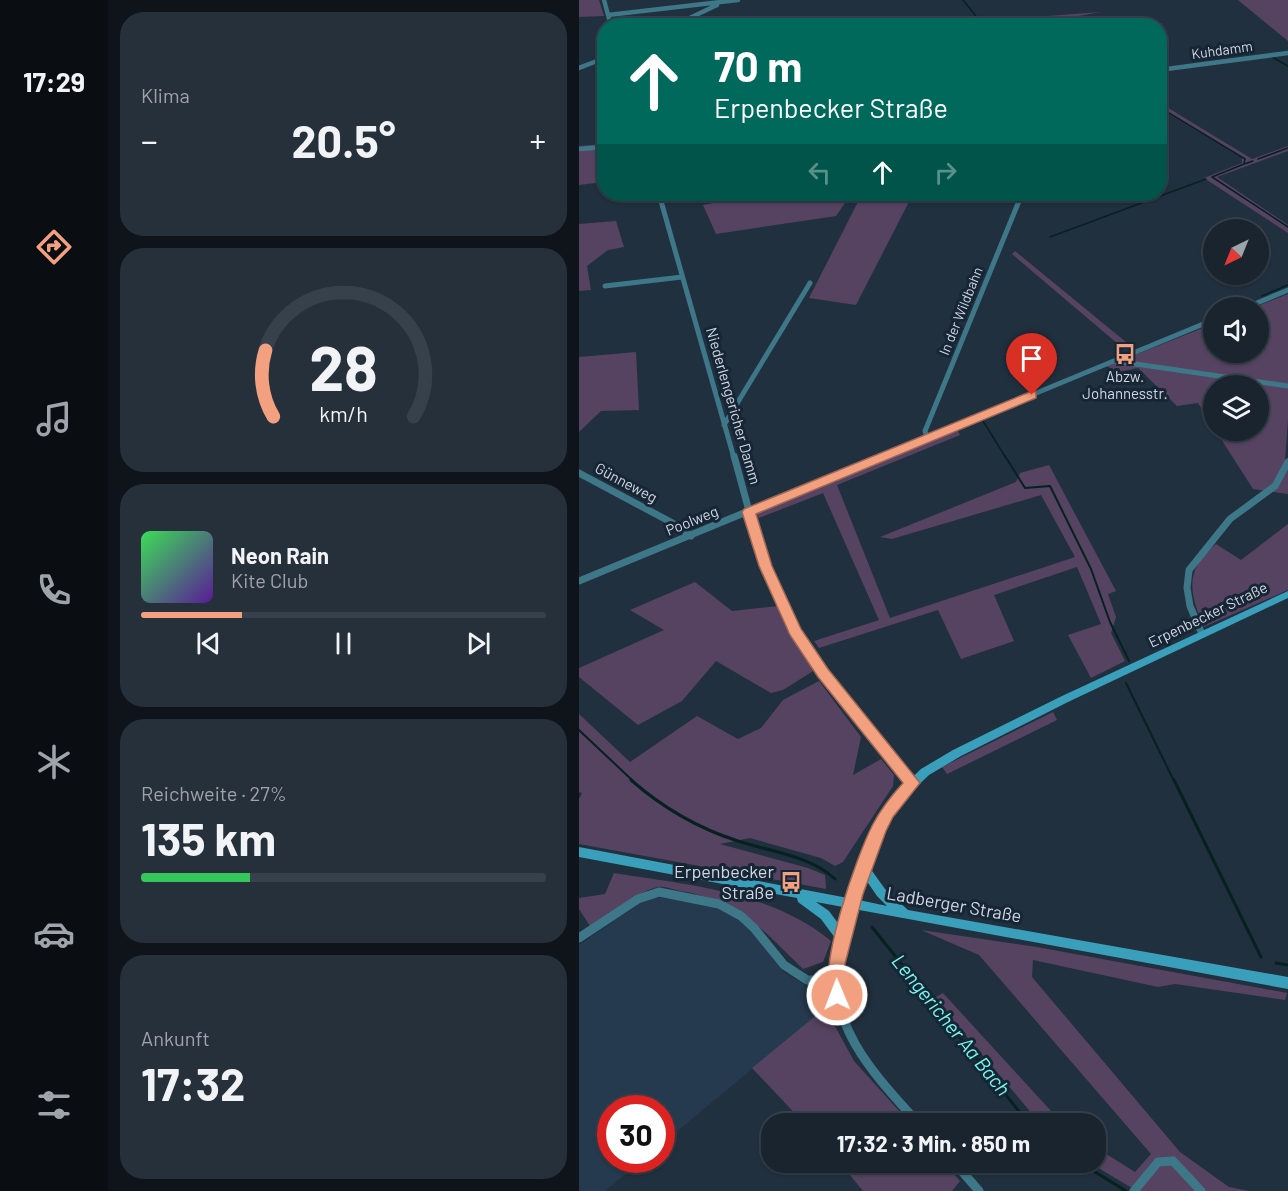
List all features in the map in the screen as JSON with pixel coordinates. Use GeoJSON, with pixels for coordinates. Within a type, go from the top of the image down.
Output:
{"type":"FeatureCollection","features":[{"type":"Feature","properties":{"kind":"main road","name":"Erpenbecker Straße"},"geometry":{"type":"LineString","coordinates":[[852,904],[879,829],[888,812],[912,783],[941,762],[1288,594]]}},
{"type":"Feature","properties":{"kind":"main road","name":"Ladberger Straße"},"geometry":{"type":"LineString","coordinates":[[579,852],[795,894],[1288,983]]}},
{"type":"Feature","properties":{"kind":"main road"},"geometry":{"type":"LineString","coordinates":[[864,868],[873,885],[884,897],[910,915]]}},
{"type":"Feature","properties":{"kind":"main road"},"geometry":{"type":"LineString","coordinates":[[795,894],[813,904],[825,915],[842,938]]}},
{"type":"Feature","properties":{"kind":"street"},"geometry":{"type":"LineString","coordinates":[[604,0],[609,18]]}},
{"type":"Feature","properties":{"kind":"street"},"geometry":{"type":"LineString","coordinates":[[608,15],[738,0]]}},
{"type":"Feature","properties":{"kind":"street"},"geometry":{"type":"LineString","coordinates":[[689,18],[726,1]]}},
{"type":"Feature","properties":{"kind":"street","name":"Kuhdamm"},"geometry":{"type":"LineString","coordinates":[[1167,69],[1288,52]]}},
{"type":"Feature","properties":{"kind":"street"},"geometry":{"type":"LineString","coordinates":[[579,68],[597,61]]}},
{"type":"Feature","properties":{"kind":"street"},"geometry":{"type":"LineString","coordinates":[[579,150],[597,148]]}},
{"type":"Feature","properties":{"kind":"street","name":"Niederlengericher Damm"},"geometry":{"type":"LineString","coordinates":[[661,201],[765,566],[795,632],[823,673],[912,783]]}},
{"type":"Feature","properties":{"kind":"street","name":"In der Wildbahn"},"geometry":{"type":"LineString","coordinates":[[927,438],[925,431],[1019,201]]}},
{"type":"Feature","properties":{"kind":"street"},"geometry":{"type":"LineString","coordinates":[[605,286],[682,277]]}},
{"type":"Feature","properties":{"kind":"street"},"geometry":{"type":"LineString","coordinates":[[724,425],[810,283]]}},
{"type":"Feature","properties":{"kind":"street"},"geometry":{"type":"LineString","coordinates":[[1269,298],[1288,290]]}},
{"type":"Feature","properties":{"kind":"street","name":"Poolweg"},"geometry":{"type":"LineString","coordinates":[[579,581],[1203,324]]}},
{"type":"Feature","properties":{"kind":"street"},"geometry":{"type":"LineString","coordinates":[[1115,361],[1288,386]]}},
{"type":"Feature","properties":{"kind":"street"},"geometry":{"type":"LineString","coordinates":[[1202,634],[1190,606],[1187,588],[1189,570],[1230,519],[1275,486],[1288,462]]}},
{"type":"Feature","properties":{"kind":"street","name":"Günneweg"},"geometry":{"type":"LineString","coordinates":[[579,473],[680,527],[691,536]]}},
{"type":"Feature","properties":{"kind":"street"},"geometry":{"type":"LineString","coordinates":[[579,938],[638,899],[659,892],[719,904],[741,916],[754,928],[784,965],[807,980],[836,980]]}},
{"type":"Feature","properties":{"kind":"street"},"geometry":{"type":"LineString","coordinates":[[852,904],[842,938],[836,980],[838,1009],[861,1059],[909,1113]]}},
{"type":"Feature","properties":{"kind":"street"},"geometry":{"type":"LineString","coordinates":[[1136,1189],[1158,1162],[1173,1161],[1201,1191]]}},
{"type":"Feature","properties":{"kind":"street"},"geometry":{"type":"LineString","coordinates":[[963,1173],[979,1191]]}},
{"type":"Feature","properties":{"kind":"shaded area"},"geometry":{"type":"Polygon","coordinates":[[[579,0],[599,0],[604,16],[579,17],[579,0]]]}},
{"type":"Feature","properties":{"kind":"shaded area"},"geometry":{"type":"Polygon","coordinates":[[[1238,0],[1288,0],[1288,41],[1238,0]]]}},
{"type":"Feature","properties":{"kind":"shaded area"},"geometry":{"type":"Polygon","coordinates":[[[1101,12],[1067,18],[1032,18],[1101,12]]]}},
{"type":"Feature","properties":{"kind":"shaded area"},"geometry":{"type":"Polygon","coordinates":[[[1167,107],[1252,159],[1288,146],[1288,151],[1217,177],[1288,225],[1288,233],[1204,178],[1242,163],[1242,158],[1167,113],[1167,107]]]}},
{"type":"Feature","properties":{"kind":"shaded area"},"geometry":{"type":"Polygon","coordinates":[[[597,145],[597,183],[579,185],[579,146],[597,145]]]}},
{"type":"Feature","properties":{"kind":"shaded area"},"geometry":{"type":"Polygon","coordinates":[[[712,201],[846,201],[836,216],[716,234],[703,205],[713,203],[712,201]]]}},
{"type":"Feature","properties":{"kind":"shaded area"},"geometry":{"type":"Polygon","coordinates":[[[858,201],[909,201],[856,305],[809,298],[858,201]]]}},
{"type":"Feature","properties":{"kind":"shaded area"},"geometry":{"type":"Polygon","coordinates":[[[616,221],[624,247],[608,250],[587,266],[591,290],[579,291],[579,224],[616,221]]]}},
{"type":"Feature","properties":{"kind":"shaded area"},"geometry":{"type":"Polygon","coordinates":[[[1015,251],[1132,347],[1125,350],[1012,254],[1015,251]]]}},
{"type":"Feature","properties":{"kind":"shaded area"},"geometry":{"type":"Polygon","coordinates":[[[1288,294],[1288,419],[1285,461],[1288,462],[1288,494],[1253,489],[1222,441],[1269,441],[1269,375],[1203,375],[1203,411],[1198,403],[1177,406],[1138,368],[1118,372],[1107,366],[1203,328],[1203,363],[1269,363],[1269,301],[1288,294]]]}},
{"type":"Feature","properties":{"kind":"shaded area"},"geometry":{"type":"Polygon","coordinates":[[[636,352],[639,410],[601,411],[579,432],[579,357],[636,352]]]}},
{"type":"Feature","properties":{"kind":"shaded area"},"geometry":{"type":"Polygon","coordinates":[[[957,429],[960,435],[837,485],[890,618],[1075,557],[1041,495],[892,539],[880,537],[1016,482],[1020,473],[1049,465],[1116,591],[1108,594],[1116,617],[1111,633],[1125,661],[1091,678],[1068,635],[1101,624],[1077,567],[994,595],[1014,641],[961,659],[938,610],[819,648],[814,641],[879,620],[823,493],[759,518],[756,512],[957,429]]]}},
{"type":"Feature","properties":{"kind":"shaded area"},"geometry":{"type":"Polygon","coordinates":[[[1288,524],[1288,590],[1204,627],[1195,603],[1192,582],[1194,572],[1206,554],[1216,544],[1241,560],[1288,524]]]}},
{"type":"Feature","properties":{"kind":"shaded area"},"geometry":{"type":"Polygon","coordinates":[[[695,582],[732,611],[778,606],[813,671],[783,690],[771,693],[716,661],[682,701],[638,725],[579,677],[579,668],[664,630],[630,610],[695,582]]]}},
{"type":"Feature","properties":{"kind":"shaded area"},"geometry":{"type":"Polygon","coordinates":[[[819,681],[861,737],[853,775],[881,759],[894,775],[893,786],[843,862],[835,866],[821,858],[750,838],[720,844],[808,868],[825,875],[826,889],[579,844],[579,799],[582,793],[579,792],[579,714],[630,762],[697,716],[738,739],[761,728],[783,700],[819,681]]]}},
{"type":"Feature","properties":{"kind":"shaded area"},"geometry":{"type":"Polygon","coordinates":[[[1053,712],[1057,720],[947,774],[942,767],[1053,712]]]}},
{"type":"Feature","properties":{"kind":"shaded area"},"geometry":{"type":"Polygon","coordinates":[[[614,873],[699,887],[755,901],[807,924],[831,941],[823,962],[803,969],[762,930],[735,910],[701,896],[661,887],[643,893],[590,926],[579,909],[579,898],[605,894],[614,873]]]}},
{"type":"Feature","properties":{"kind":"shaded area"},"geometry":{"type":"Polygon","coordinates":[[[657,897],[717,906],[737,917],[752,931],[783,972],[816,991],[825,1008],[675,1133],[675,1095],[597,1095],[597,1173],[627,1173],[605,1191],[579,1191],[579,945],[639,904],[657,897]]]}},
{"type":"Feature","properties":{"kind":"shaded area"},"geometry":{"type":"Polygon","coordinates":[[[921,930],[1037,947],[1287,993],[1285,1000],[1175,984],[1158,987],[1033,960],[1032,977],[1180,1152],[1229,1187],[1249,1191],[1137,1191],[1106,1173],[1106,1154],[1135,1172],[1151,1154],[979,955],[921,930]]]}},
{"type":"Feature","properties":{"kind":"shaded area"},"geometry":{"type":"Polygon","coordinates":[[[943,993],[1053,1113],[1032,1113],[934,998],[943,993]]]}},
{"type":"Feature","properties":{"kind":"shaded area"},"geometry":{"type":"Polygon","coordinates":[[[825,1008],[854,1061],[901,1113],[795,1113],[752,1068],[825,1008]]]}},
{"type":"Feature","properties":{"kind":"shaded area"},"geometry":{"type":"Polygon","coordinates":[[[848,1173],[953,1173],[960,1181],[952,1191],[863,1191],[848,1173]]]}},
{"type":"Feature","properties":{"kind":"waterway"},"geometry":{"type":"LineString","coordinates":[[963,0],[977,18]]}},
{"type":"Feature","properties":{"kind":"waterway"},"geometry":{"type":"LineString","coordinates":[[1042,18],[1057,18]]}},
{"type":"Feature","properties":{"kind":"waterway"},"geometry":{"type":"LineString","coordinates":[[1272,57],[1288,66]]}},
{"type":"Feature","properties":{"kind":"waterway"},"geometry":{"type":"LineString","coordinates":[[1167,112],[1245,159],[1244,164]]}},
{"type":"Feature","properties":{"kind":"waterway"},"geometry":{"type":"LineString","coordinates":[[1258,159],[1288,148]]}},
{"type":"Feature","properties":{"kind":"waterway"},"geometry":{"type":"LineString","coordinates":[[1244,164],[1253,161]]}},
{"type":"Feature","properties":{"kind":"waterway"},"geometry":{"type":"LineString","coordinates":[[1244,164],[1212,177],[1288,227]]}},
{"type":"Feature","properties":{"kind":"waterway"},"geometry":{"type":"LineString","coordinates":[[1167,194],[1206,179]]}},
{"type":"Feature","properties":{"kind":"waterway"},"geometry":{"type":"LineString","coordinates":[[1050,237],[1147,201]]}},
{"type":"Feature","properties":{"kind":"waterway"},"geometry":{"type":"LineString","coordinates":[[1262,296],[1288,285]]}},
{"type":"Feature","properties":{"kind":"waterway"},"geometry":{"type":"LineString","coordinates":[[983,421],[1006,458]]}},
{"type":"Feature","properties":{"kind":"waterway"},"geometry":{"type":"LineString","coordinates":[[1005,456],[1025,488],[1050,486],[1091,569],[1110,622],[1129,661]]}},
{"type":"Feature","properties":{"kind":"waterway"},"geometry":{"type":"LineString","coordinates":[[1126,683],[1174,781]]}},
{"type":"Feature","properties":{"kind":"waterway","name":"Lengericher Aa Bach"},"geometry":{"type":"LineString","coordinates":[[579,730],[633,781]]}},
{"type":"Feature","properties":{"kind":"waterway","name":"Lengericher Aa Bach"},"geometry":{"type":"LineString","coordinates":[[631,780],[655,800],[695,823],[723,836],[802,859],[814,864],[835,879]]}},
{"type":"Feature","properties":{"kind":"waterway"},"geometry":{"type":"LineString","coordinates":[[1174,780],[1261,957]]}},
{"type":"Feature","properties":{"kind":"waterway","name":"Lengericher Aa Bach"},"geometry":{"type":"LineString","coordinates":[[872,927],[1020,1113]]}},
{"type":"Feature","properties":{"kind":"waterway"},"geometry":{"type":"LineString","coordinates":[[1276,963],[1288,965]]}},
{"type":"Feature","properties":{"kind":"waterway","name":"Lengericher Aa Bach"},"geometry":{"type":"LineString","coordinates":[[1097,1173],[1126,1191]]}},
{"type":"Feature","properties":{"kind":"place","name":"Abzw. Johannesstr."},"geometry":{"type":"Point","coordinates":[1125,354]}},
{"type":"Feature","properties":{"kind":"place","name":"Erpenbecker Straße"},"geometry":{"type":"Point","coordinates":[791,882]}},
{"type":"Feature","properties":{"kind":"route"},"geometry":{"type":"LineString","coordinates":[[837,995],[837,964],[854,894],[879,829],[888,812],[912,783],[823,673],[795,632],[765,566],[749,512],[1032,395]]}}]}
